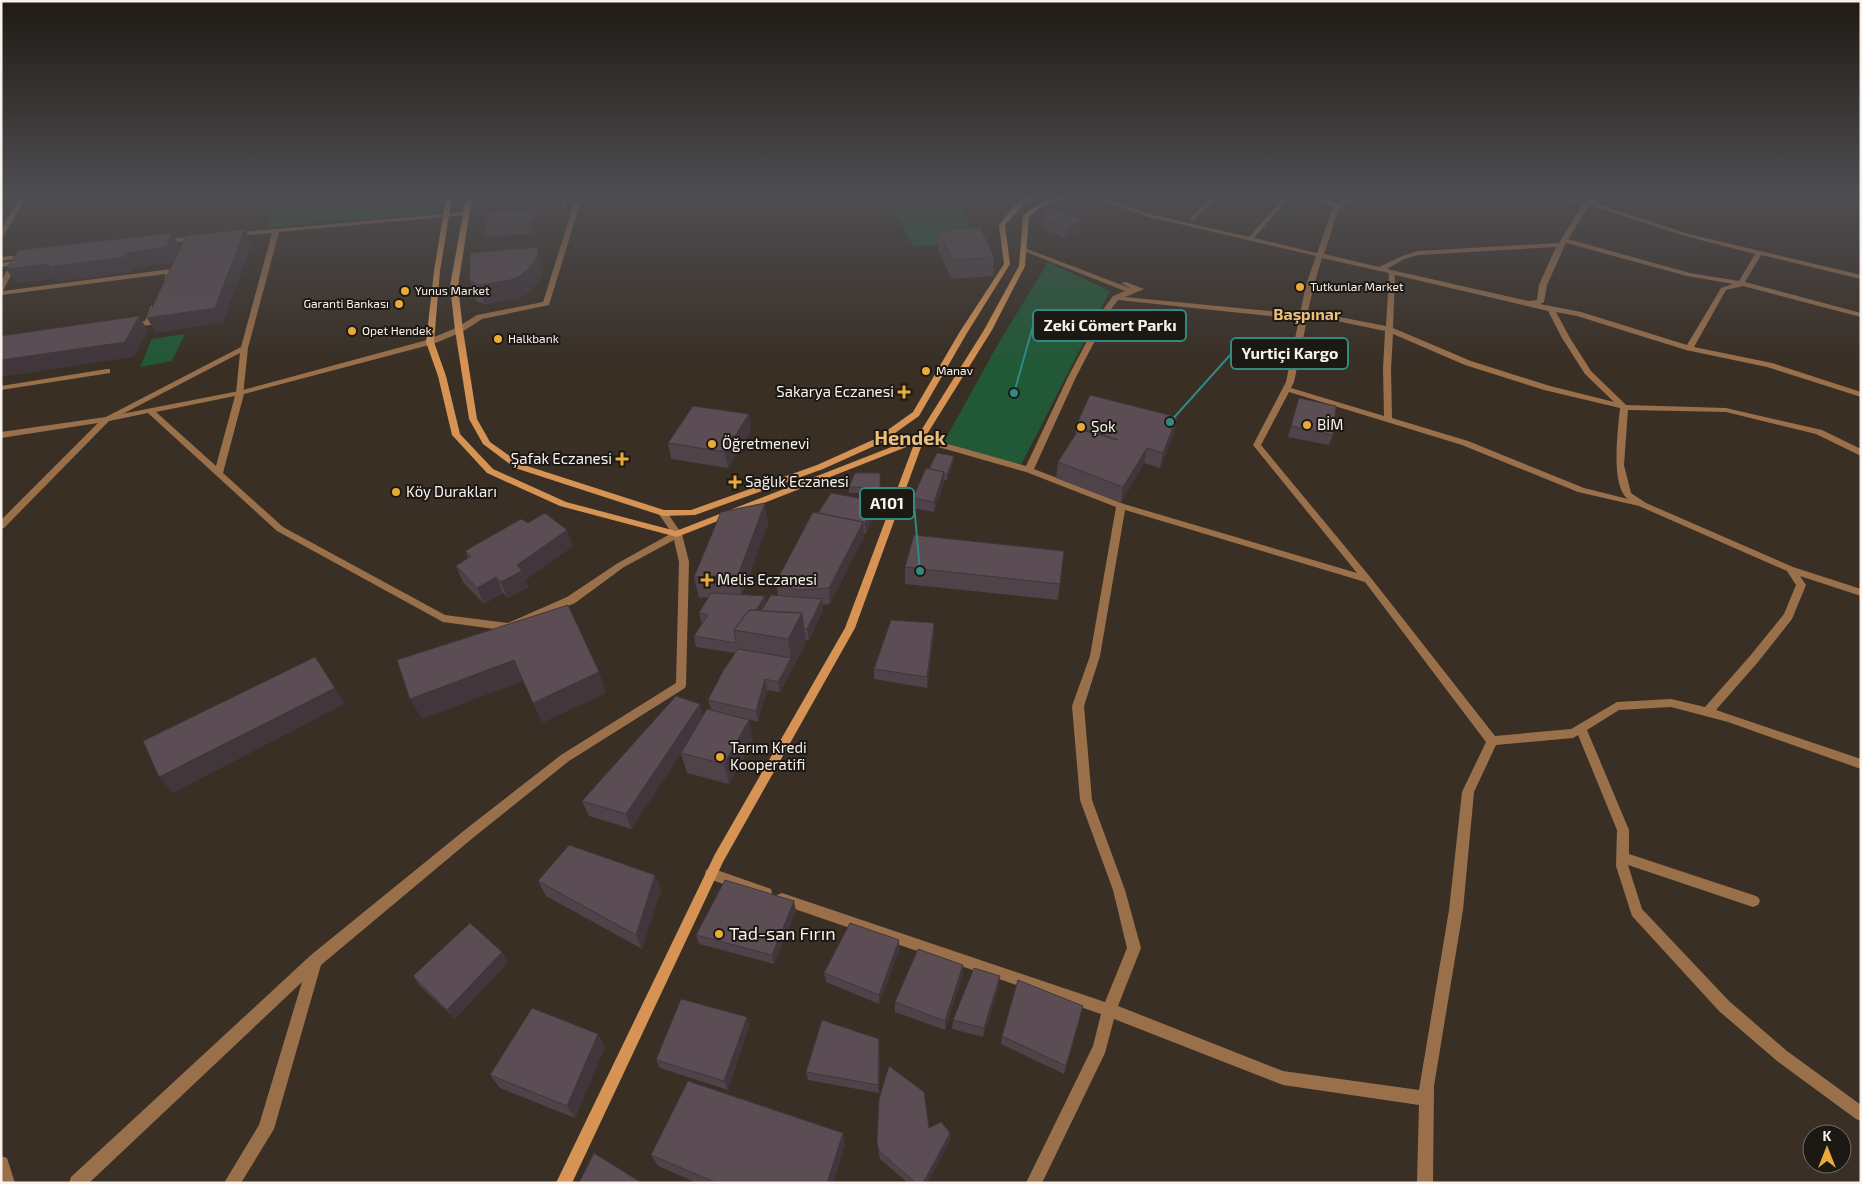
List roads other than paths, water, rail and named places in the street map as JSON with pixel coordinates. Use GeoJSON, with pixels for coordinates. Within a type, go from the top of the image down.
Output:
{"type":"FeatureCollection","features":[{"type":"Feature","properties":{"kind":"main road"},"geometry":{"type":"LineString","coordinates":[[440,252],[430,342],[442,376],[456,435],[490,471],[563,504],[677,534],[920,439]]}},
{"type":"Feature","properties":{"kind":"main road"},"geometry":{"type":"LineString","coordinates":[[459,252],[454,286],[458,330],[473,419],[487,444],[518,466],[663,513],[692,513],[820,467],[878,441],[916,414],[962,333],[1007,264],[1005,252]]}},
{"type":"Feature","properties":{"kind":"main road"},"geometry":{"type":"LineString","coordinates":[[564,1183],[710,874],[850,628],[920,439],[988,330],[1022,266],[1023,252]]}},
{"type":"Feature","properties":{"kind":"main road"},"geometry":{"type":"LineString","coordinates":[[916,414],[920,439]]}},
{"type":"Feature","properties":{"kind":"street"},"geometry":{"type":"LineString","coordinates":[[218,472],[240,393],[244,348],[270,252]]}},
{"type":"Feature","properties":{"kind":"street"},"geometry":{"type":"LineString","coordinates":[[1,435],[106,419],[240,393],[430,342],[480,318],[546,303],[562,252]]}},
{"type":"Feature","properties":{"kind":"street"},"geometry":{"type":"LineString","coordinates":[[1029,470],[1072,377],[1109,307],[1116,298],[1131,291],[1038,252]]}},
{"type":"Feature","properties":{"kind":"street"},"geometry":{"type":"LineString","coordinates":[[1310,252],[1392,274],[1578,314],[1689,348],[1769,365],[1861,395]]}},
{"type":"Feature","properties":{"kind":"street"},"geometry":{"type":"LineString","coordinates":[[1379,270],[1402,258],[1417,253],[1428,252]]}},
{"type":"Feature","properties":{"kind":"street"},"geometry":{"type":"LineString","coordinates":[[1530,303],[1540,302],[1543,285],[1559,252]]}},
{"type":"Feature","properties":{"kind":"street"},"geometry":{"type":"LineString","coordinates":[[1599,252],[1689,275],[1740,285],[1756,286],[1861,315]]}},
{"type":"Feature","properties":{"kind":"street"},"geometry":{"type":"LineString","coordinates":[[1689,348],[1723,289],[1740,285],[1759,253],[1861,277]]}},
{"type":"Feature","properties":{"kind":"street"},"geometry":{"type":"LineString","coordinates":[[1,259],[41,255]]}},
{"type":"Feature","properties":{"kind":"street"},"geometry":{"type":"LineString","coordinates":[[1321,255],[1310,285],[1290,382],[1257,445],[1368,580],[1492,741]]}},
{"type":"Feature","properties":{"kind":"street"},"geometry":{"type":"LineString","coordinates":[[1,265],[14,264],[1,291]]}},
{"type":"Feature","properties":{"kind":"street"},"geometry":{"type":"LineString","coordinates":[[1,291],[171,271],[163,288]]}},
{"type":"Feature","properties":{"kind":"street"},"geometry":{"type":"LineString","coordinates":[[1388,420],[1388,329],[1392,274]]}},
{"type":"Feature","properties":{"kind":"street"},"geometry":{"type":"LineString","coordinates":[[118,327],[148,323],[159,297]]}},
{"type":"Feature","properties":{"kind":"street"},"geometry":{"type":"LineString","coordinates":[[1116,298],[1304,314],[1388,329],[1468,363],[1546,388],[1624,406],[1726,410],[1819,432],[1861,452]]}},
{"type":"Feature","properties":{"kind":"street"},"geometry":{"type":"LineString","coordinates":[[1551,309],[1566,338],[1588,372],[1624,406]]}},
{"type":"Feature","properties":{"kind":"street"},"geometry":{"type":"LineString","coordinates":[[1,526],[106,419],[244,348]]}},
{"type":"Feature","properties":{"kind":"street"},"geometry":{"type":"LineString","coordinates":[[1,388],[107,371]]}},
{"type":"Feature","properties":{"kind":"street"},"geometry":{"type":"LineString","coordinates":[[1286,389],[1465,443],[1581,490],[1643,505],[1790,569],[1861,593]]}},
{"type":"Feature","properties":{"kind":"street"},"geometry":{"type":"LineString","coordinates":[[1624,406],[1620,465],[1627,494],[1643,505]]}},
{"type":"Feature","properties":{"kind":"street"},"geometry":{"type":"LineString","coordinates":[[150,410],[280,529],[443,618],[509,627],[571,600],[621,565],[677,534]]}},
{"type":"Feature","properties":{"kind":"street"},"geometry":{"type":"LineString","coordinates":[[920,439],[1029,470],[1121,506],[1368,580]]}},
{"type":"Feature","properties":{"kind":"street"},"geometry":{"type":"LineString","coordinates":[[1034,1183],[1100,1048],[1108,1010],[1134,948],[1119,890],[1086,800],[1078,706],[1094,656],[1121,506]]}},
{"type":"Feature","properties":{"kind":"street"},"geometry":{"type":"LineString","coordinates":[[77,1183],[316,960],[462,839],[565,758],[682,685],[684,562],[677,534],[663,513]]}},
{"type":"Feature","properties":{"kind":"street"},"geometry":{"type":"LineString","coordinates":[[1708,712],[1788,616],[1801,585],[1790,569]]}},
{"type":"Feature","properties":{"kind":"street"},"geometry":{"type":"LineString","coordinates":[[1492,741],[1573,733],[1617,706],[1671,703],[1708,712],[1765,730],[1861,764]]}},
{"type":"Feature","properties":{"kind":"street"},"geometry":{"type":"LineString","coordinates":[[1581,728],[1623,830],[1622,866],[1637,912],[1724,1006],[1782,1056],[1861,1114]]}},
{"type":"Feature","properties":{"kind":"street"},"geometry":{"type":"LineString","coordinates":[[1425,1183],[1427,1086],[1456,910],[1468,792],[1492,741]]}},
{"type":"Feature","properties":{"kind":"street"},"geometry":{"type":"LineString","coordinates":[[1622,857],[1753,901]]}},
{"type":"Feature","properties":{"kind":"street"},"geometry":{"type":"LineString","coordinates":[[710,874],[1108,1010],[1283,1078],[1427,1098]]}},
{"type":"Feature","properties":{"kind":"street"},"geometry":{"type":"LineString","coordinates":[[232,1183],[266,1130],[316,960]]}},
{"type":"Feature","properties":{"kind":"street"},"geometry":{"type":"LineString","coordinates":[[1,1164],[7,1183]]}},
{"type":"Feature","properties":{"kind":"place","name":"Tutkunlar Market"},"geometry":{"type":"Point","coordinates":[1300,287]}},
{"type":"Feature","properties":{"kind":"place","name":"Yunus Market"},"geometry":{"type":"Point","coordinates":[405,291]}},
{"type":"Feature","properties":{"kind":"place","name":"Garanti Bankası"},"geometry":{"type":"Point","coordinates":[399,304]}},
{"type":"Feature","properties":{"kind":"place","name":"Opet Hendek"},"geometry":{"type":"Point","coordinates":[352,331]}},
{"type":"Feature","properties":{"kind":"place","name":"Halkbank"},"geometry":{"type":"Point","coordinates":[498,339]}},
{"type":"Feature","properties":{"kind":"place","name":"Manav"},"geometry":{"type":"Point","coordinates":[926,371]}},
{"type":"Feature","properties":{"kind":"place","name":"Sakarya Eczanesi"},"geometry":{"type":"Point","coordinates":[904,392]}},
{"type":"Feature","properties":{"kind":"place","name":"Zeki Cömert Parkı"},"geometry":{"type":"Point","coordinates":[1014,393]}},
{"type":"Feature","properties":{"kind":"place","name":"Yurtiçi Kargo"},"geometry":{"type":"Point","coordinates":[1170,422]}},
{"type":"Feature","properties":{"kind":"place","name":"BİM"},"geometry":{"type":"Point","coordinates":[1307,425]}},
{"type":"Feature","properties":{"kind":"place","name":"Şok"},"geometry":{"type":"Point","coordinates":[1081,427]}},
{"type":"Feature","properties":{"kind":"place","name":"Öğretmenevi"},"geometry":{"type":"Point","coordinates":[712,444]}},
{"type":"Feature","properties":{"kind":"place","name":"Şafak Eczanesi"},"geometry":{"type":"Point","coordinates":[622,459]}},
{"type":"Feature","properties":{"kind":"place","name":"Sağlık Eczanesi"},"geometry":{"type":"Point","coordinates":[735,482]}},
{"type":"Feature","properties":{"kind":"place","name":"Köy Durakları"},"geometry":{"type":"Point","coordinates":[396,492]}},
{"type":"Feature","properties":{"kind":"place","name":"A101"},"geometry":{"type":"Point","coordinates":[920,571]}},
{"type":"Feature","properties":{"kind":"place","name":"Melis Eczanesi"},"geometry":{"type":"Point","coordinates":[707,580]}},
{"type":"Feature","properties":{"kind":"place","name":"Tarım Kredi Kooperatifi"},"geometry":{"type":"Point","coordinates":[720,757]}},
{"type":"Feature","properties":{"kind":"place","name":"Tad-san Fırın"},"geometry":{"type":"Point","coordinates":[719,934]}},
{"type":"Feature","properties":{"kind":"district","name":"Başpınar"},"geometry":{"type":"Point","coordinates":[1307,314]}},
{"type":"Feature","properties":{"kind":"district","name":"Hendek"},"geometry":{"type":"Point","coordinates":[910,438]}}]}
